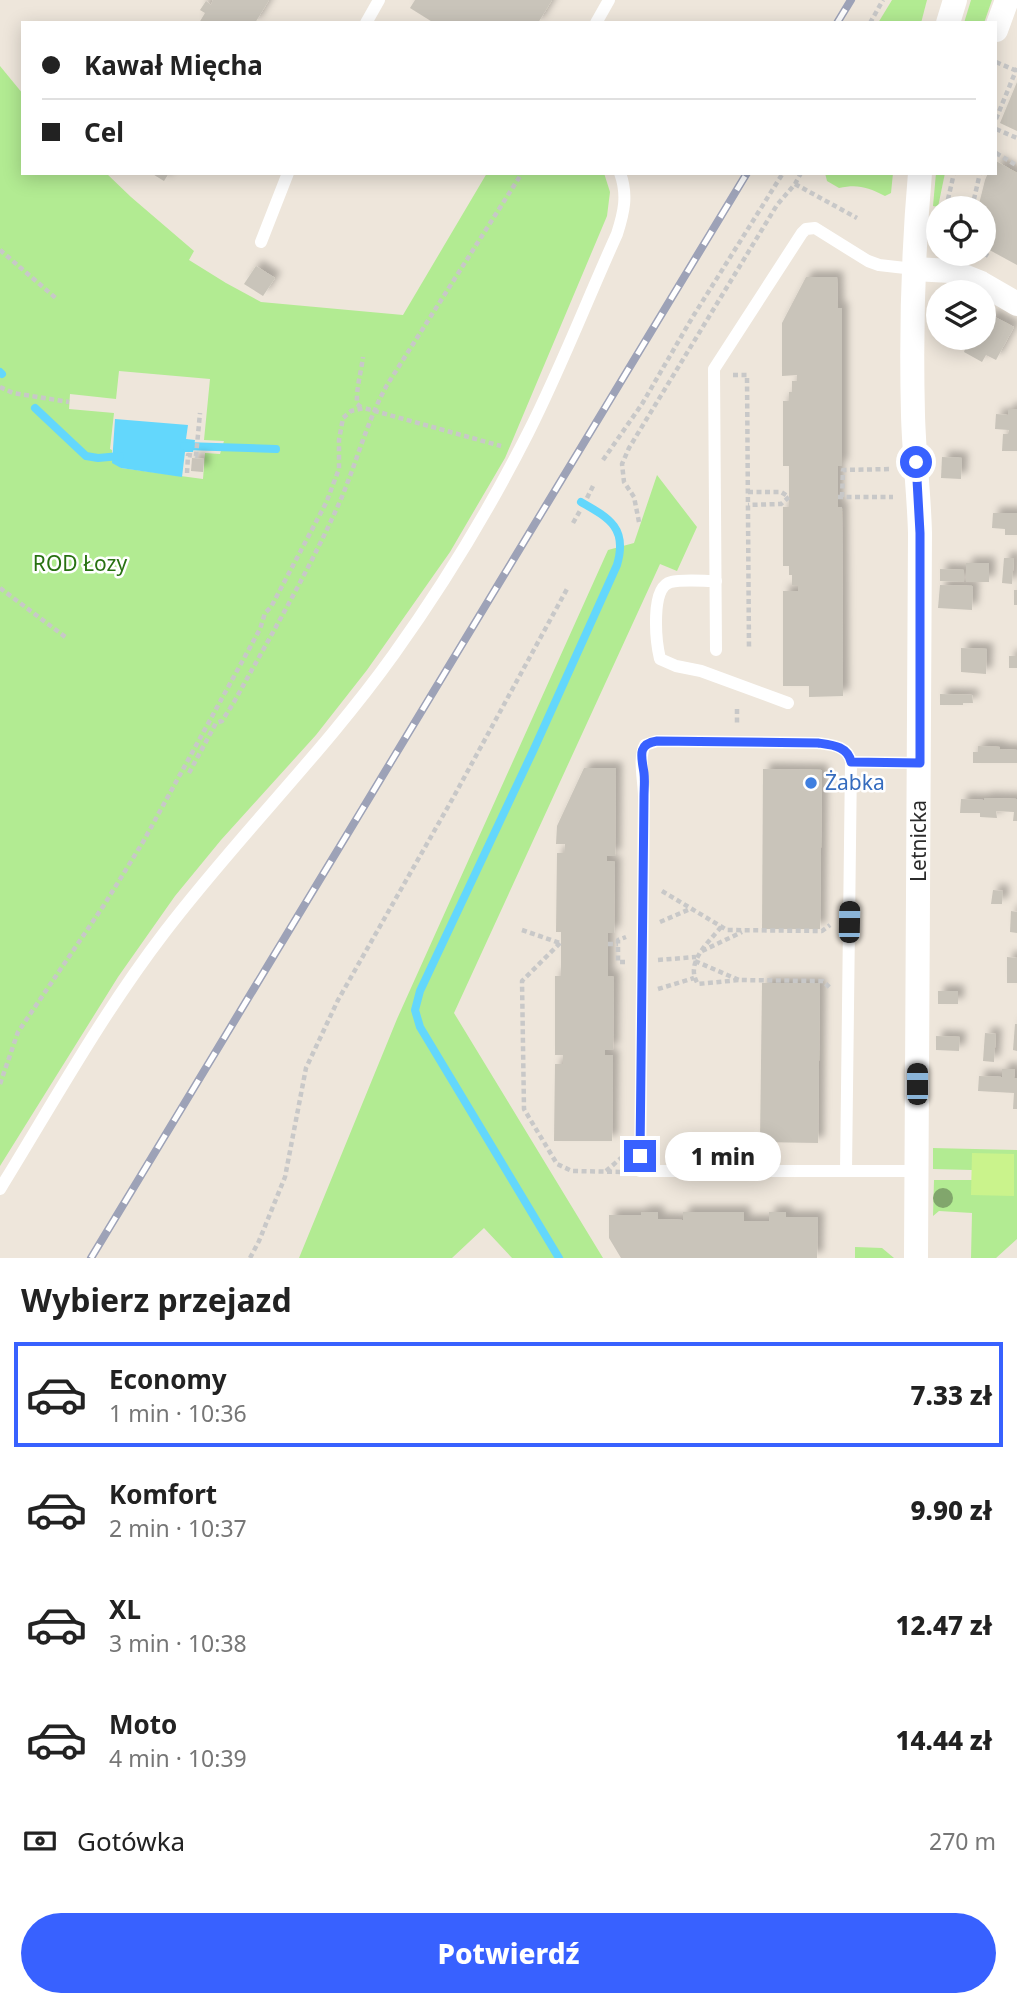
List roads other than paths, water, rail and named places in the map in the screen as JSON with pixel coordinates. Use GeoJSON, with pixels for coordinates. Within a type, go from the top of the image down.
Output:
{"type":"FeatureCollection","features":[{"type":"Feature","properties":{"kind":"street"},"geometry":{"type":"LineString","coordinates":[[949,21],[955,0]]}},
{"type":"Feature","properties":{"kind":"street"},"geometry":{"type":"LineString","coordinates":[[997,27],[1007,0]]}},
{"type":"Feature","properties":{"kind":"street","name":"Letnicka"},"geometry":{"type":"LineString","coordinates":[[915,1258],[920,533],[913,416],[914,269],[920,175]]}},
{"type":"Feature","properties":{"kind":"street"},"geometry":{"type":"LineString","coordinates":[[914,269],[951,271],[981,283],[1017,304]]}},
{"type":"Feature","properties":{"kind":"lane"},"geometry":{"type":"LineString","coordinates":[[367,21],[379,0]]}},
{"type":"Feature","properties":{"kind":"lane"},"geometry":{"type":"LineString","coordinates":[[597,21],[609,0]]}},
{"type":"Feature","properties":{"kind":"lane"},"geometry":{"type":"LineString","coordinates":[[261,242],[287,175]]}},
{"type":"Feature","properties":{"kind":"lane"},"geometry":{"type":"LineString","coordinates":[[0,1189],[105,1016],[157,942],[219,864],[345,719],[394,654],[457,558],[519,451],[617,234],[625,200],[621,175]]}},
{"type":"Feature","properties":{"kind":"lane"},"geometry":{"type":"LineString","coordinates":[[716,650],[714,369],[806,229],[815,228],[859,256],[879,265],[914,269]]}},
{"type":"Feature","properties":{"kind":"lane"},"geometry":{"type":"LineString","coordinates":[[716,581],[670,582],[660,589],[656,601],[660,659],[788,703]]}},
{"type":"Feature","properties":{"kind":"lane"},"geometry":{"type":"LineString","coordinates":[[846,1171],[851,762],[848,753],[843,748],[818,743],[657,741],[645,745],[641,755],[644,778],[640,1171],[846,1171],[916,1171]]}},
{"type":"Feature","properties":{"kind":"lane"},"geometry":{"type":"LineString","coordinates":[[851,762],[920,763]]}},
{"type":"Feature","properties":{"kind":"water"},"geometry":{"type":"Polygon","coordinates":[[[115,419],[188,425],[186,439],[195,440],[193,452],[185,452],[182,477],[121,468],[112,463],[115,419]]]}},
{"type":"Feature","properties":{"kind":"waterway"},"geometry":{"type":"LineString","coordinates":[[35,408],[86,456],[120,456]]}},
{"type":"Feature","properties":{"kind":"waterway"},"geometry":{"type":"LineString","coordinates":[[184,446],[276,449]]}},
{"type":"Feature","properties":{"kind":"waterway"},"geometry":{"type":"LineString","coordinates":[[559,1258],[420,1027],[415,1010],[420,991],[617,565],[620,552],[618,533],[608,519],[581,502]]}},
{"type":"Feature","properties":{"kind":"railway"},"geometry":{"type":"LineString","coordinates":[[838,21],[851,0]]}},
{"type":"Feature","properties":{"kind":"railway"},"geometry":{"type":"LineString","coordinates":[[91,1258],[746,175]]}},
{"type":"Feature","properties":{"kind":"place","name":"Żabka"},"geometry":{"type":"Point","coordinates":[811,783]}},
{"type":"Feature","properties":{"kind":"park label","name":"ROD Łozy"},"geometry":{"type":"Point","coordinates":[80,564]}}]}
